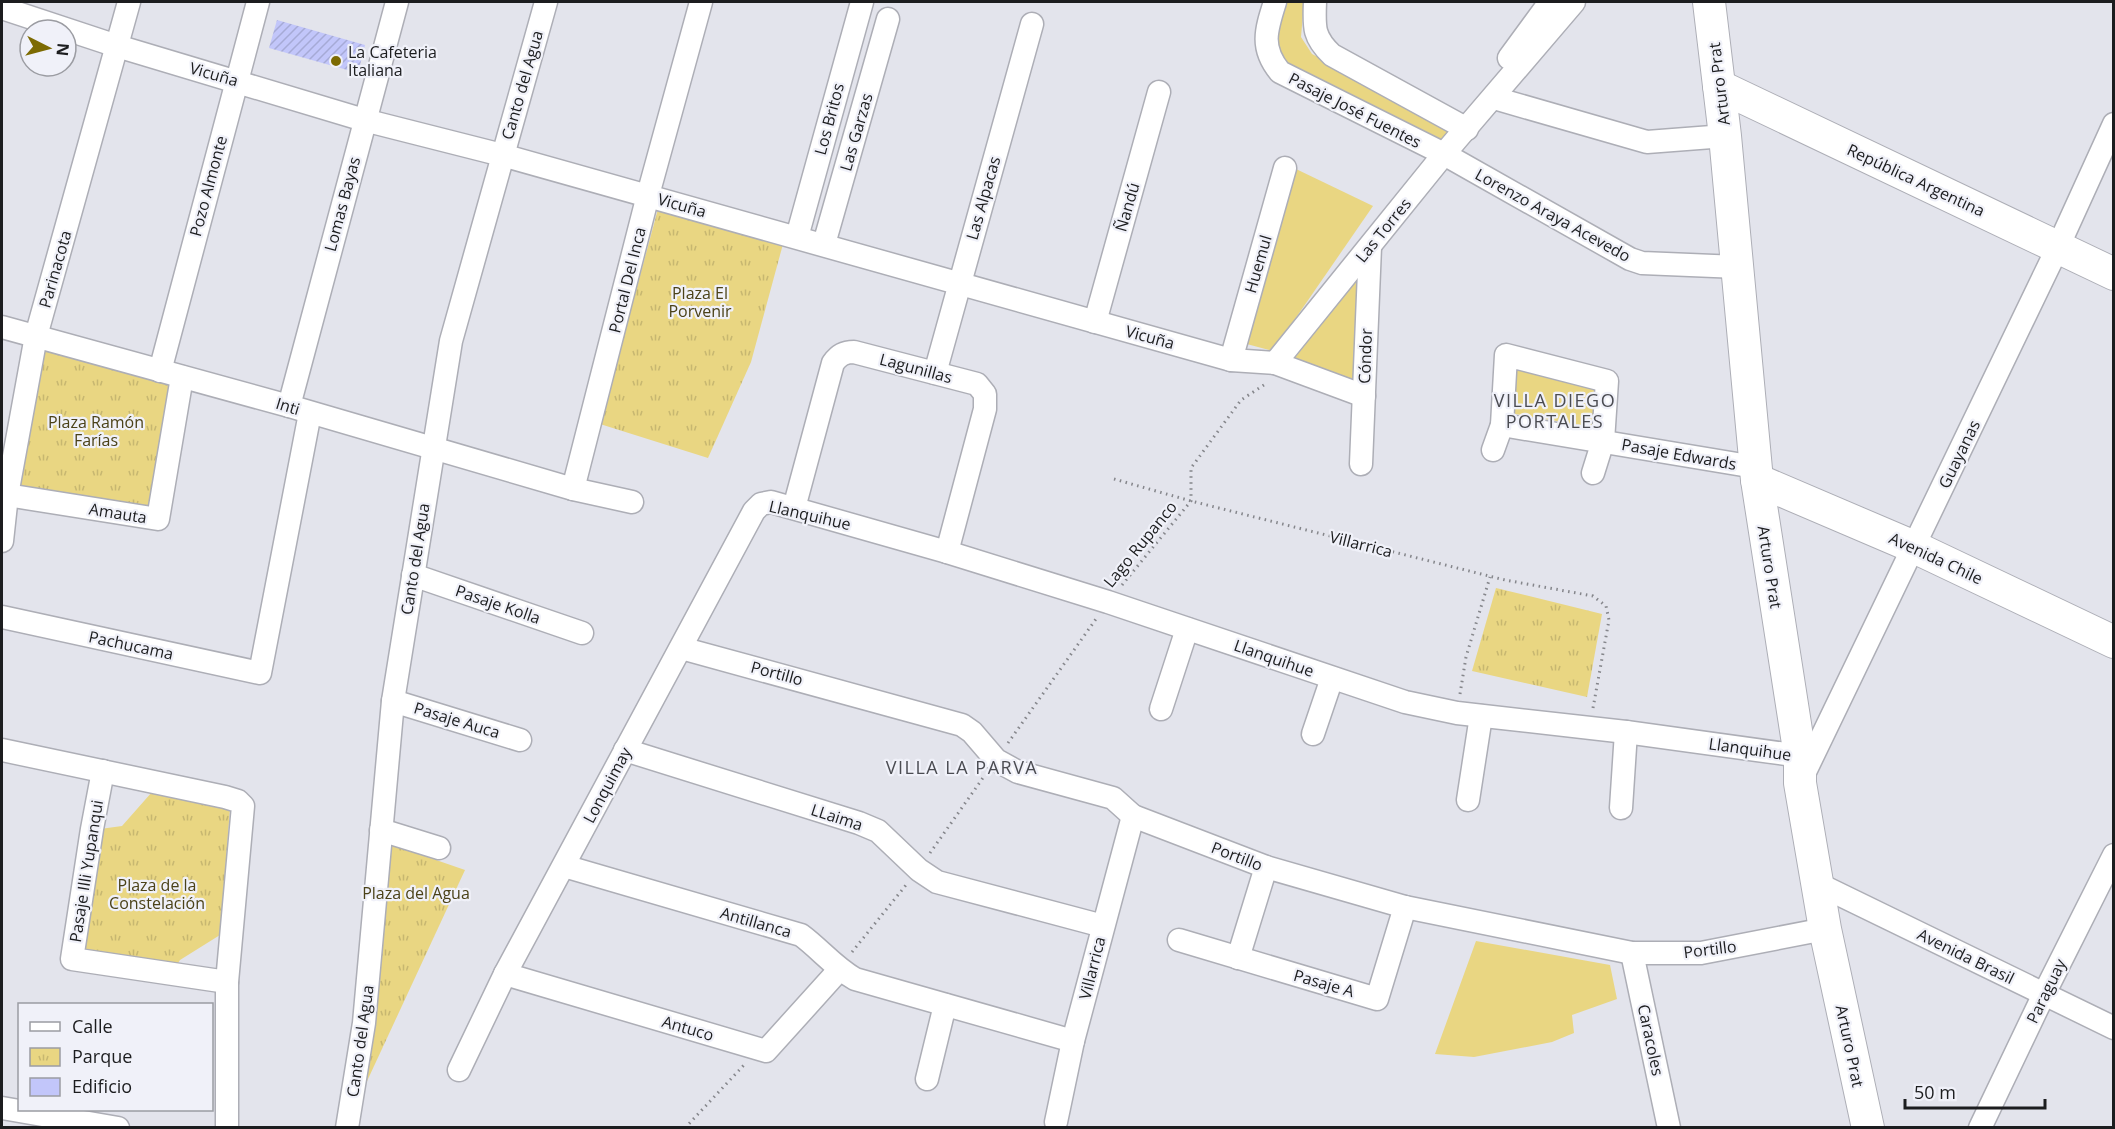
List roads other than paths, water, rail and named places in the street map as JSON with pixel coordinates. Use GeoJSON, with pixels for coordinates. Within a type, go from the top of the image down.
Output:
{"type":"FeatureCollection","features":[{"type":"Feature","properties":{"kind":"main road","name":"Arturo Prat"},"geometry":{"type":"LineString","coordinates":[[1709,2],[1725,136],[1756,474],[1825,928],[1868,1128]]}},
{"type":"Feature","properties":{"kind":"main road","name":"República Argentina"},"geometry":{"type":"LineString","coordinates":[[1719,86],[2114,274]]}},
{"type":"Feature","properties":{"kind":"main road","name":"Avenida Chile"},"geometry":{"type":"LineString","coordinates":[[1756,474],[2114,642]]}},
{"type":"Feature","properties":{"kind":"street","name":"Parinacota"},"geometry":{"type":"LineString","coordinates":[[2,541],[36,336],[129,2]]}},
{"type":"Feature","properties":{"kind":"street","name":"Pozo Almonte"},"geometry":{"type":"LineString","coordinates":[[160,371],[258,2]]}},
{"type":"Feature","properties":{"kind":"street","name":"Lomas Bayas"},"geometry":{"type":"LineString","coordinates":[[260,673],[299,410],[364,120],[397,2]]}},
{"type":"Feature","properties":{"kind":"street","name":"Canto del Agua"},"geometry":{"type":"LineString","coordinates":[[347,1128],[364,1023],[393,700],[451,340],[546,2]]}},
{"type":"Feature","properties":{"kind":"street","name":"Portal Del Inca"},"geometry":{"type":"LineString","coordinates":[[573,489],[648,195],[701,2]]}},
{"type":"Feature","properties":{"kind":"street","name":"Los Britos"},"geometry":{"type":"LineString","coordinates":[[797,237],[862,2]]}},
{"type":"Feature","properties":{"kind":"street","name":"Pasaje José Fuentes"},"geometry":{"type":"LineString","coordinates":[[1275,2],[1268,22],[1265,47],[1270,61],[1280,72],[1444,154]]}},
{"type":"Feature","properties":{"kind":"street"},"geometry":{"type":"LineString","coordinates":[[1315,2],[1314,25],[1320,43],[1332,55],[1467,129]]}},
{"type":"Feature","properties":{"kind":"street","name":"Las Torres"},"geometry":{"type":"LineString","coordinates":[[1494,98],[1499,72],[1550,2]]}},
{"type":"Feature","properties":{"kind":"street","name":"Las Torres"},"geometry":{"type":"LineString","coordinates":[[1282,366],[1370,247],[1444,154],[1574,2]]}},
{"type":"Feature","properties":{"kind":"street","name":"Vicuña"},"geometry":{"type":"LineString","coordinates":[[6,6],[117,46],[364,120],[502,154],[1231,360],[1282,366],[1364,396]]}},
{"type":"Feature","properties":{"kind":"street","name":"Las Garzas"},"geometry":{"type":"LineString","coordinates":[[824,244],[888,19]]}},
{"type":"Feature","properties":{"kind":"street","name":"Las Alpacas"},"geometry":{"type":"LineString","coordinates":[[935,373],[1032,24]]}},
{"type":"Feature","properties":{"kind":"street","name":"Ñandú"},"geometry":{"type":"LineString","coordinates":[[1095,322],[1159,92]]}},
{"type":"Feature","properties":{"kind":"street"},"geometry":{"type":"LineString","coordinates":[[1494,98],[1647,142],[1725,136]]}},
{"type":"Feature","properties":{"kind":"street","name":"Guayanas"},"geometry":{"type":"LineString","coordinates":[[1800,770],[1914,547],[2058,248],[2114,124]]}},
{"type":"Feature","properties":{"kind":"street","name":"Lorenzo Araya Acevedo"},"geometry":{"type":"LineString","coordinates":[[1444,154],[1630,259],[1642,263],[1738,267]]}},
{"type":"Feature","properties":{"kind":"street","name":"Huemul"},"geometry":{"type":"LineString","coordinates":[[1231,360],[1286,168]]}},
{"type":"Feature","properties":{"kind":"street","name":"Cóndor"},"geometry":{"type":"LineString","coordinates":[[1361,464],[1370,247]]}},
{"type":"Feature","properties":{"kind":"street","name":"Inti"},"geometry":{"type":"LineString","coordinates":[[2,327],[573,489],[632,502]]}},
{"type":"Feature","properties":{"kind":"street","name":"Lagunillas"},"geometry":{"type":"LineString","coordinates":[[794,508],[833,363],[838,356],[854,352],[977,384],[985,394],[985,409],[947,552]]}},
{"type":"Feature","properties":{"kind":"street","name":"Pasaje Edwards"},"geometry":{"type":"LineString","coordinates":[[1493,450],[1502,425],[1506,355],[1607,381],[1603,441],[1593,473]]}},
{"type":"Feature","properties":{"kind":"street","name":"Amauta"},"geometry":{"type":"LineString","coordinates":[[8,495],[158,519],[182,377]]}},
{"type":"Feature","properties":{"kind":"street","name":"Pasaje Edwards"},"geometry":{"type":"LineString","coordinates":[[1502,425],[1603,441],[1756,474]]}},
{"type":"Feature","properties":{"kind":"street","name":"Llanquihue"},"geometry":{"type":"LineString","coordinates":[[761,504],[771,502],[947,552],[1108,602],[1405,702],[1457,713],[1626,732],[1800,770]]}},
{"type":"Feature","properties":{"kind":"street","name":"Lonquimay"},"geometry":{"type":"LineString","coordinates":[[459,1070],[504,974],[754,511],[761,504]]}},
{"type":"Feature","properties":{"kind":"street","name":"Pasaje Kolla"},"geometry":{"type":"LineString","coordinates":[[413,575],[582,633]]}},
{"type":"Feature","properties":{"kind":"street","name":"Pachucama"},"geometry":{"type":"LineString","coordinates":[[2,617],[260,673]]}},
{"type":"Feature","properties":{"kind":"street"},"geometry":{"type":"LineString","coordinates":[[1161,709],[1187,629]]}},
{"type":"Feature","properties":{"kind":"street","name":"Portillo"},"geometry":{"type":"LineString","coordinates":[[681,648],[962,724],[996,760],[1018,772],[1113,798],[1133,816],[1266,867],[1405,907],[1632,953],[1701,953],[1825,928]]}},
{"type":"Feature","properties":{"kind":"street"},"geometry":{"type":"LineString","coordinates":[[1313,734],[1332,678]]}},
{"type":"Feature","properties":{"kind":"street","name":"Pasaje Auca"},"geometry":{"type":"LineString","coordinates":[[393,700],[520,740]]}},
{"type":"Feature","properties":{"kind":"street"},"geometry":{"type":"LineString","coordinates":[[1468,800],[1481,716]]}},
{"type":"Feature","properties":{"kind":"street"},"geometry":{"type":"LineString","coordinates":[[1621,808],[1626,732]]}},
{"type":"Feature","properties":{"kind":"street"},"geometry":{"type":"LineString","coordinates":[[2,750],[225,797],[238,801],[243,806],[227,982],[226,1128]]}},
{"type":"Feature","properties":{"kind":"street","name":"LLaima"},"geometry":{"type":"LineString","coordinates":[[625,750],[859,823],[878,831],[919,870],[937,882],[1103,926]]}},
{"type":"Feature","properties":{"kind":"street","name":"Pasaje Illi Yupanqui"},"geometry":{"type":"LineString","coordinates":[[103,771],[72,959],[227,982]]}},
{"type":"Feature","properties":{"kind":"street","name":"Villarrica"},"geometry":{"type":"LineString","coordinates":[[1056,1122],[1073,1041],[1133,816]]}},
{"type":"Feature","properties":{"kind":"street"},"geometry":{"type":"LineString","coordinates":[[381,830],[439,848]]}},
{"type":"Feature","properties":{"kind":"street","name":"Paraguay"},"geometry":{"type":"LineString","coordinates":[[1980,1128],[2114,855]]}},
{"type":"Feature","properties":{"kind":"street","name":"Antillanca"},"geometry":{"type":"LineString","coordinates":[[564,866],[801,935],[817,947],[839,970],[855,979],[1073,1041]]}},
{"type":"Feature","properties":{"kind":"street"},"geometry":{"type":"LineString","coordinates":[[1238,958],[1266,867]]}},
{"type":"Feature","properties":{"kind":"street","name":"Avenida Brasil"},"geometry":{"type":"LineString","coordinates":[[1818,884],[2114,1028]]}},
{"type":"Feature","properties":{"kind":"street","name":"Pasaje A"},"geometry":{"type":"LineString","coordinates":[[1179,940],[1377,999],[1405,907]]}},
{"type":"Feature","properties":{"kind":"street","name":"Caracoles"},"geometry":{"type":"LineString","coordinates":[[1632,953],[1669,1128]]}},
{"type":"Feature","properties":{"kind":"street","name":"Antuco"},"geometry":{"type":"LineString","coordinates":[[504,974],[766,1051],[839,970]]}},
{"type":"Feature","properties":{"kind":"street"},"geometry":{"type":"LineString","coordinates":[[927,1079],[945,1005]]}},
{"type":"Feature","properties":{"kind":"street"},"geometry":{"type":"LineString","coordinates":[[2,1108],[18,1111]]}},
{"type":"Feature","properties":{"kind":"street"},"geometry":{"type":"LineString","coordinates":[[19,1111],[118,1128]]}},
{"type":"Feature","properties":{"kind":"place","name":"La Cafeteria Italiana"},"geometry":{"type":"Point","coordinates":[336,61]}},
{"type":"Feature","properties":{"kind":"district","name":"VILLA DIEGO PORTALES"},"geometry":{"type":"Point","coordinates":[1555,410]}},
{"type":"Feature","properties":{"kind":"district","name":"VILLA LA PARVA"},"geometry":{"type":"Point","coordinates":[962,767]}},
{"type":"Feature","properties":{"kind":"park label","name":"Plaza El Porvenir"},"geometry":{"type":"Point","coordinates":[700,302]}},
{"type":"Feature","properties":{"kind":"park label","name":"Plaza Ramón Farías"},"geometry":{"type":"Point","coordinates":[96,431]}},
{"type":"Feature","properties":{"kind":"park label","name":"Plaza del Agua"},"geometry":{"type":"Point","coordinates":[416,893]}},
{"type":"Feature","properties":{"kind":"park label","name":"Plaza de la Constelación"},"geometry":{"type":"Point","coordinates":[157,894]}}]}
